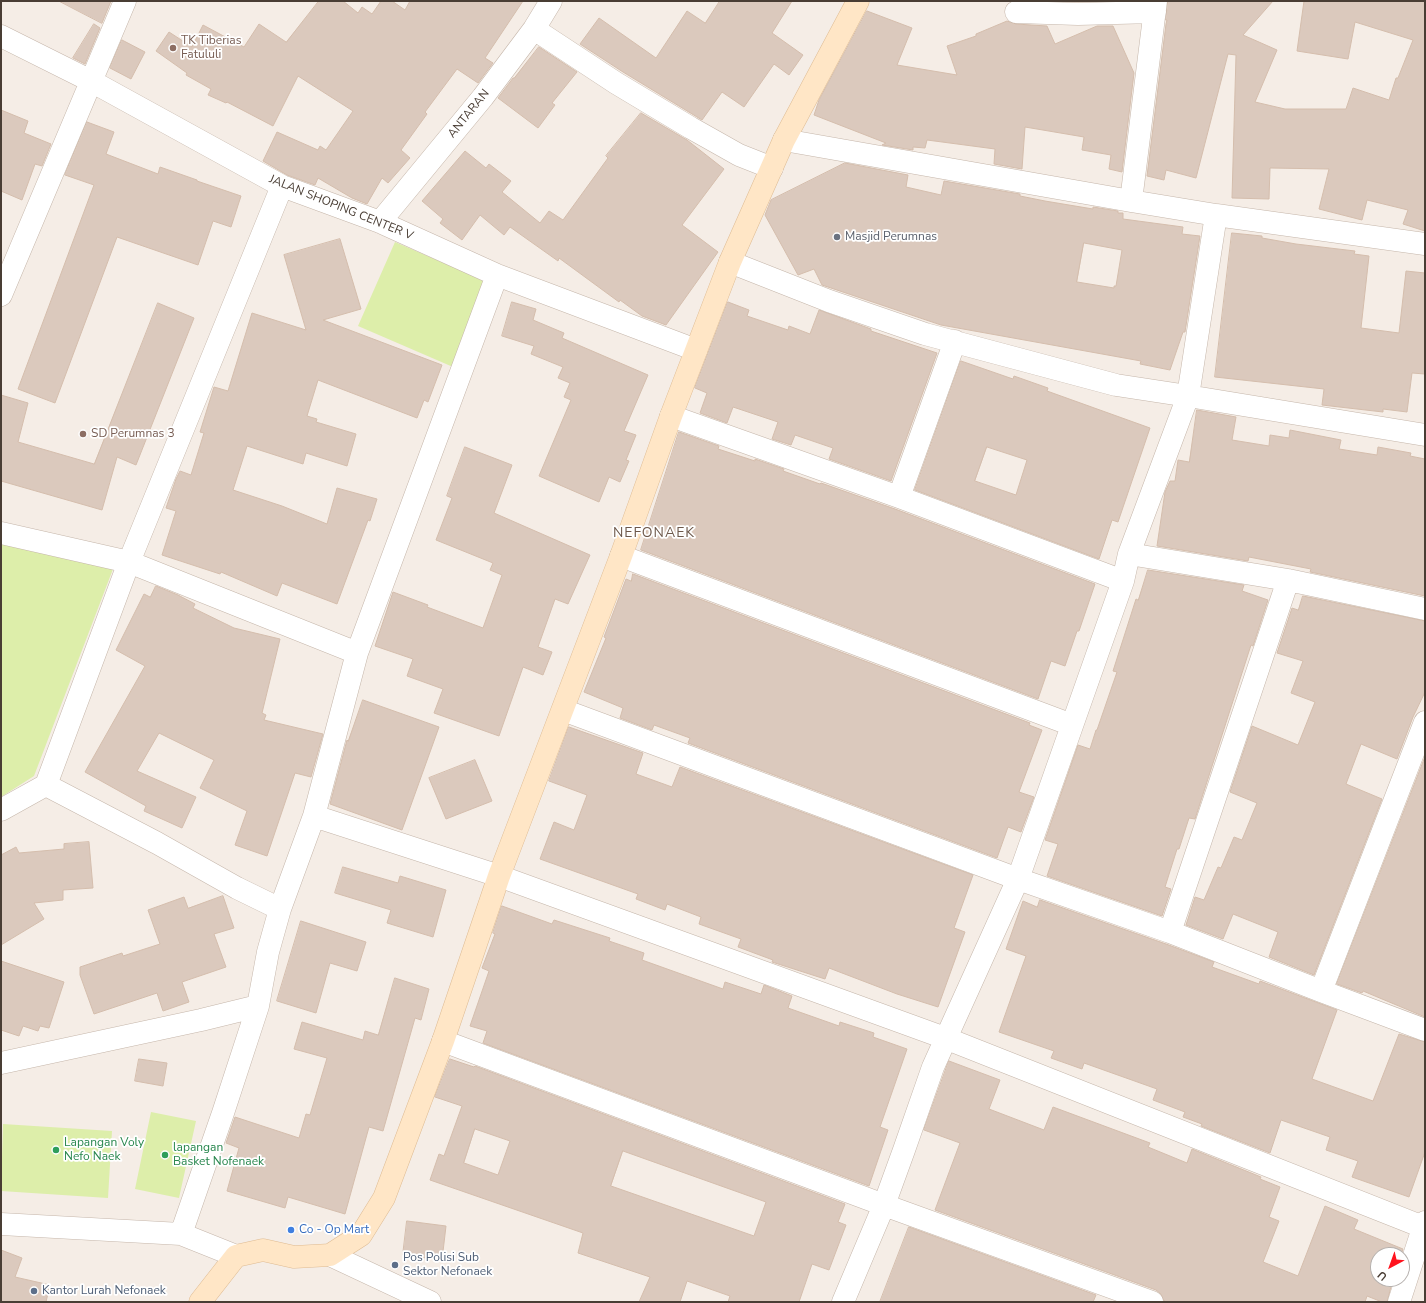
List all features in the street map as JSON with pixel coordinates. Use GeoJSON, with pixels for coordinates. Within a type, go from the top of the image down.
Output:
{"type":"FeatureCollection","features":[{"type":"Feature","properties":{"kind":"street"},"geometry":{"type":"LineString","coordinates":[[1,295],[125,1]]}},
{"type":"Feature","properties":{"kind":"street","name":"ANTARAN"},"geometry":{"type":"LineString","coordinates":[[380,222],[483,97],[534,29],[551,1]]}},
{"type":"Feature","properties":{"kind":"street"},"geometry":{"type":"LineString","coordinates":[[330,1255],[361,1235],[384,1198],[443,1041],[499,876],[621,556],[671,416],[730,262],[784,140],[858,1]]}},
{"type":"Feature","properties":{"kind":"street"},"geometry":{"type":"LineString","coordinates":[[1016,12],[1078,14],[1156,7],[1131,200]]}},
{"type":"Feature","properties":{"kind":"street"},"geometry":{"type":"LineString","coordinates":[[534,29],[616,83],[691,128],[739,155],[772,168]]}},
{"type":"Feature","properties":{"kind":"street","name":"JALAN SHOPING CENTER V"},"geometry":{"type":"LineString","coordinates":[[1,36],[92,81],[282,186],[380,222],[497,275],[696,350]]}},
{"type":"Feature","properties":{"kind":"street"},"geometry":{"type":"LineString","coordinates":[[784,140],[1216,216],[1425,244]]}},
{"type":"Feature","properties":{"kind":"street"},"geometry":{"type":"LineString","coordinates":[[1,810],[46,786],[129,562],[282,186]]}},
{"type":"Feature","properties":{"kind":"street"},"geometry":{"type":"LineString","coordinates":[[843,1302],[884,1205],[933,1067],[1018,879],[1123,581],[1129,554],[1188,396],[1216,216]]}},
{"type":"Feature","properties":{"kind":"street"},"geometry":{"type":"LineString","coordinates":[[730,262],[829,301],[925,334],[1116,385],[1425,435]]}},
{"type":"Feature","properties":{"kind":"street"},"geometry":{"type":"LineString","coordinates":[[181,1234],[258,1006],[268,952],[280,909],[314,816],[357,653],[497,275]]}},
{"type":"Feature","properties":{"kind":"street"},"geometry":{"type":"LineString","coordinates":[[898,497],[955,341]]}},
{"type":"Feature","properties":{"kind":"street"},"geometry":{"type":"LineString","coordinates":[[671,416],[898,497],[1123,581]]}},
{"type":"Feature","properties":{"kind":"street"},"geometry":{"type":"LineString","coordinates":[[1,533],[129,562],[357,653]]}},
{"type":"Feature","properties":{"kind":"street"},"geometry":{"type":"LineString","coordinates":[[1129,554],[1288,580],[1425,609]]}},
{"type":"Feature","properties":{"kind":"street"},"geometry":{"type":"LineString","coordinates":[[621,556],[1072,724]]}},
{"type":"Feature","properties":{"kind":"street"},"geometry":{"type":"LineString","coordinates":[[1170,932],[1288,580]]}},
{"type":"Feature","properties":{"kind":"street"},"geometry":{"type":"LineString","coordinates":[[563,710],[1018,879],[1170,932],[1425,1030]]}},
{"type":"Feature","properties":{"kind":"street"},"geometry":{"type":"LineString","coordinates":[[1321,991],[1425,722]]}},
{"type":"Feature","properties":{"kind":"street"},"geometry":{"type":"LineString","coordinates":[[46,786],[157,843],[237,888],[280,909]]}},
{"type":"Feature","properties":{"kind":"street"},"geometry":{"type":"LineString","coordinates":[[314,816],[499,876],[945,1038],[1424,1224],[1399,1302]]}},
{"type":"Feature","properties":{"kind":"street"},"geometry":{"type":"LineString","coordinates":[[1,1063],[201,1020],[258,1006]]}},
{"type":"Feature","properties":{"kind":"street"},"geometry":{"type":"LineString","coordinates":[[443,1041],[884,1205],[1152,1302]]}},
{"type":"Feature","properties":{"kind":"street"},"geometry":{"type":"LineString","coordinates":[[1,1224],[181,1234],[236,1256],[263,1250],[294,1257],[330,1255],[430,1302]]}},
{"type":"Feature","properties":{"kind":"street"},"geometry":{"type":"LineString","coordinates":[[200,1302],[236,1256]]}},
{"type":"Feature","properties":{"kind":"green space"},"geometry":{"type":"Polygon","coordinates":[[[395,242],[488,282],[453,367],[358,326],[395,242]]]}},
{"type":"Feature","properties":{"kind":"green space"},"geometry":{"type":"Polygon","coordinates":[[[1,541],[113,569],[34,776],[1,797],[1,541]]]}},
{"type":"Feature","properties":{"kind":"green space","name":"lapangan Basket Nofenaek"},"geometry":{"type":"Polygon","coordinates":[[[151,1112],[196,1121],[179,1198],[135,1189],[151,1112]]]}},
{"type":"Feature","properties":{"kind":"green space","name":"Lapangan Voly Nefo Naek"},"geometry":{"type":"Polygon","coordinates":[[[3,1124],[112,1131],[108,1198],[1,1191],[3,1124]]]}},
{"type":"Feature","properties":{"kind":"building"},"geometry":{"type":"Polygon","coordinates":[[[59,1],[111,1],[102,23],[59,1]]]}},
{"type":"Feature","properties":{"kind":"building"},"geometry":{"type":"Polygon","coordinates":[[[319,1],[343,1],[358,13],[362,7],[372,14],[381,1],[392,1],[405,10],[410,1],[523,1],[485,58],[493,63],[478,83],[457,69],[425,112],[427,114],[401,150],[410,158],[388,183],[382,178],[367,204],[352,198],[318,178],[315,185],[287,175],[263,161],[277,132],[318,150],[320,146],[326,150],[353,111],[298,76],[273,126],[227,102],[226,103],[208,95],[211,89],[186,75],[187,73],[156,51],[169,32],[192,47],[203,25],[244,47],[259,24],[286,42],[319,1]]]}},
{"type":"Feature","properties":{"kind":"building"},"geometry":{"type":"Polygon","coordinates":[[[720,1],[792,1],[772,33],[803,55],[789,75],[774,64],[744,107],[722,92],[702,120],[580,44],[599,18],[656,58],[687,11],[705,23],[720,1]]]}},
{"type":"Feature","properties":{"kind":"building"},"geometry":{"type":"Polygon","coordinates":[[[1168,1],[1273,1],[1243,35],[1277,50],[1255,102],[1285,109],[1346,109],[1353,88],[1389,100],[1396,78],[1398,78],[1413,40],[1355,22],[1348,59],[1297,51],[1304,1],[1425,1],[1425,231],[1403,224],[1408,210],[1367,200],[1362,220],[1319,209],[1329,169],[1270,168],[1269,199],[1232,198],[1236,55],[1228,54],[1196,178],[1166,170],[1164,180],[1147,176],[1167,20],[1168,1]]]}},
{"type":"Feature","properties":{"kind":"building"},"geometry":{"type":"Polygon","coordinates":[[[867,11],[912,28],[897,65],[957,75],[947,46],[976,36],[976,34],[1007,21],[1016,24],[1047,26],[1055,44],[1097,26],[1113,26],[1134,73],[1122,172],[1109,169],[1111,155],[1082,150],[1084,137],[1025,127],[1022,169],[994,164],[995,149],[927,140],[925,148],[913,147],[913,150],[882,145],[886,143],[814,115],[819,100],[867,11]]]}},
{"type":"Feature","properties":{"kind":"building"},"geometry":{"type":"Polygon","coordinates":[[[94,24],[100,28],[85,64],[73,58],[94,24]]]}},
{"type":"Feature","properties":{"kind":"building"},"geometry":{"type":"Polygon","coordinates":[[[122,40],[145,52],[131,79],[110,68],[122,40]]]}},
{"type":"Feature","properties":{"kind":"building"},"geometry":{"type":"Polygon","coordinates":[[[539,47],[577,72],[552,103],[555,105],[538,128],[498,98],[539,47]]]}},
{"type":"Feature","properties":{"kind":"building"},"geometry":{"type":"Polygon","coordinates":[[[1,110],[28,121],[24,133],[51,144],[42,166],[35,164],[22,200],[1,191],[1,110]]]}},
{"type":"Feature","properties":{"kind":"building"},"geometry":{"type":"Polygon","coordinates":[[[641,113],[687,140],[724,169],[682,225],[718,252],[666,325],[642,316],[620,300],[619,302],[559,258],[558,261],[510,227],[504,235],[480,215],[462,240],[440,223],[443,219],[422,201],[465,151],[486,168],[489,164],[511,181],[502,192],[540,223],[549,211],[563,220],[608,158],[606,156],[641,113]]]}},
{"type":"Feature","properties":{"kind":"building"},"geometry":{"type":"Polygon","coordinates":[[[87,122],[114,132],[106,154],[158,174],[160,167],[241,196],[231,227],[213,221],[198,265],[117,237],[55,403],[18,389],[94,185],[65,175],[87,122]]]}},
{"type":"Feature","properties":{"kind":"building"},"geometry":{"type":"Polygon","coordinates":[[[845,163],[908,175],[906,187],[941,195],[944,181],[1020,194],[1020,196],[1045,201],[1093,209],[1093,207],[1118,211],[1118,213],[1123,213],[1123,219],[1183,227],[1182,234],[1200,236],[1185,332],[1183,332],[1170,370],[1140,364],[1141,361],[941,325],[822,285],[814,269],[798,275],[765,215],[771,200],[845,163]],[[1084,243],[1077,282],[1114,288],[1114,286],[1116,286],[1122,250],[1084,243]]]}},
{"type":"Feature","properties":{"kind":"building"},"geometry":{"type":"Polygon","coordinates":[[[1232,233],[1262,236],[1262,238],[1296,244],[1355,251],[1354,254],[1369,256],[1361,328],[1399,333],[1406,271],[1425,273],[1425,374],[1412,373],[1407,412],[1383,409],[1383,412],[1322,405],[1324,389],[1215,377],[1232,233]]]}},
{"type":"Feature","properties":{"kind":"building"},"geometry":{"type":"Polygon","coordinates":[[[340,239],[361,309],[323,320],[442,365],[428,402],[424,400],[417,418],[318,380],[307,416],[317,419],[316,422],[356,434],[347,466],[306,453],[303,464],[247,446],[233,490],[282,506],[327,524],[337,488],[377,499],[370,521],[368,520],[337,604],[282,583],[277,596],[221,572],[220,574],[162,555],[176,511],[166,508],[176,479],[180,471],[191,475],[204,433],[200,432],[214,387],[228,391],[252,313],[306,330],[284,255],[340,239]]]}},
{"type":"Feature","properties":{"kind":"building"},"geometry":{"type":"Polygon","coordinates":[[[512,302],[536,309],[533,320],[564,333],[562,338],[648,375],[624,431],[636,435],[626,460],[629,461],[620,482],[609,477],[599,502],[539,476],[571,400],[564,397],[570,383],[558,378],[563,367],[531,354],[534,346],[502,336],[512,302]]]}},
{"type":"Feature","properties":{"kind":"building"},"geometry":{"type":"Polygon","coordinates":[[[728,302],[749,310],[747,316],[788,330],[789,326],[810,334],[819,310],[871,329],[871,331],[937,353],[891,481],[829,459],[833,448],[795,435],[791,445],[772,439],[778,422],[733,407],[727,423],[700,413],[707,393],[695,388],[728,302]]]}},
{"type":"Feature","properties":{"kind":"building"},"geometry":{"type":"Polygon","coordinates":[[[158,303],[194,318],[136,465],[117,457],[102,510],[1,481],[1,395],[28,403],[18,442],[94,464],[158,303]]]}},
{"type":"Feature","properties":{"kind":"building"},"geometry":{"type":"Polygon","coordinates":[[[961,361],[1013,379],[1014,376],[1048,388],[1047,391],[1150,428],[1118,522],[1112,520],[1099,559],[915,490],[961,361]],[[987,447],[975,481],[1016,495],[1027,460],[987,447]]]}},
{"type":"Feature","properties":{"kind":"building"},"geometry":{"type":"Polygon","coordinates":[[[1197,410],[1236,417],[1232,440],[1269,446],[1270,435],[1289,438],[1290,430],[1341,440],[1339,449],[1377,455],[1378,447],[1411,453],[1410,456],[1425,459],[1425,596],[1310,572],[1311,569],[1249,557],[1248,561],[1157,546],[1165,492],[1170,481],[1175,481],[1178,460],[1189,462],[1197,410]]]}},
{"type":"Feature","properties":{"kind":"building"},"geometry":{"type":"Polygon","coordinates":[[[679,432],[719,446],[718,449],[784,469],[783,471],[895,509],[1095,584],[1065,666],[1051,661],[1038,699],[641,550],[679,432]]]}},
{"type":"Feature","properties":{"kind":"building"},"geometry":{"type":"Polygon","coordinates":[[[465,447],[512,465],[494,513],[590,555],[568,604],[555,599],[538,647],[552,652],[543,675],[523,667],[499,736],[434,713],[443,689],[407,676],[413,659],[375,646],[393,592],[428,605],[427,607],[483,628],[502,575],[490,570],[493,563],[436,540],[452,498],[447,496],[465,447]]]}},
{"type":"Feature","properties":{"kind":"building"},"geometry":{"type":"Polygon","coordinates":[[[1148,570],[1244,585],[1242,591],[1268,600],[1253,646],[1251,645],[1195,819],[1189,818],[1179,849],[1177,849],[1165,887],[1171,889],[1162,916],[1047,876],[1058,844],[1045,840],[1078,745],[1090,749],[1117,672],[1113,671],[1136,599],[1138,600],[1148,570]]]}},
{"type":"Feature","properties":{"kind":"building"},"geometry":{"type":"Polygon","coordinates":[[[633,574],[1030,723],[1029,725],[1042,730],[1019,792],[1034,797],[1021,832],[1008,827],[997,858],[688,743],[690,738],[654,725],[652,730],[620,718],[623,708],[584,692],[606,638],[604,637],[626,579],[631,581],[633,574]]]}},
{"type":"Feature","properties":{"kind":"building"},"geometry":{"type":"Polygon","coordinates":[[[156,586],[195,604],[193,608],[234,628],[280,639],[262,713],[266,715],[264,720],[323,734],[311,777],[295,773],[267,856],[235,845],[247,811],[200,788],[214,760],[159,733],[137,771],[196,797],[182,828],[144,811],[146,806],[85,772],[145,666],[116,650],[144,594],[150,597],[156,586]]]}},
{"type":"Feature","properties":{"kind":"building"},"geometry":{"type":"Polygon","coordinates":[[[1303,596],[1425,621],[1425,692],[1413,717],[1397,759],[1361,744],[1346,784],[1382,799],[1314,975],[1269,957],[1278,932],[1233,914],[1223,939],[1186,925],[1195,897],[1204,900],[1218,867],[1221,868],[1234,837],[1242,840],[1257,803],[1230,792],[1252,726],[1298,745],[1315,702],[1291,693],[1303,661],[1277,653],[1292,608],[1298,610],[1303,596]]]}},
{"type":"Feature","properties":{"kind":"building"},"geometry":{"type":"Polygon","coordinates":[[[363,700],[439,727],[402,830],[330,804],[347,740],[348,741],[363,700]]]}},
{"type":"Feature","properties":{"kind":"building"},"geometry":{"type":"Polygon","coordinates":[[[569,727],[643,753],[636,774],[672,787],[680,767],[973,875],[954,928],[965,932],[938,1007],[897,994],[829,968],[825,979],[772,962],[773,960],[738,947],[741,939],[699,924],[701,917],[667,904],[665,910],[636,899],[638,894],[540,859],[554,822],[574,830],[587,795],[549,781],[569,727]]]}},
{"type":"Feature","properties":{"kind":"building"},"geometry":{"type":"Polygon","coordinates":[[[1425,757],[1425,1017],[1363,991],[1362,993],[1337,984],[1425,757]]]}},
{"type":"Feature","properties":{"kind":"building"},"geometry":{"type":"Polygon","coordinates":[[[475,760],[492,801],[446,819],[429,778],[475,760]]]}},
{"type":"Feature","properties":{"kind":"building"},"geometry":{"type":"Polygon","coordinates":[[[89,842],[93,888],[63,890],[63,900],[34,903],[44,919],[1,945],[1,855],[16,847],[19,853],[64,849],[64,844],[89,842]]]}},
{"type":"Feature","properties":{"kind":"building"},"geometry":{"type":"Polygon","coordinates":[[[343,867],[398,883],[400,876],[446,890],[433,937],[387,923],[391,910],[335,893],[343,867]]]}},
{"type":"Feature","properties":{"kind":"building"},"geometry":{"type":"Polygon","coordinates":[[[223,896],[234,928],[214,934],[226,967],[182,982],[189,1002],[163,1011],[157,993],[94,1014],[80,975],[80,967],[122,953],[123,956],[160,944],[148,910],[184,897],[188,908],[223,896]]]}},
{"type":"Feature","properties":{"kind":"building"},"geometry":{"type":"Polygon","coordinates":[[[1040,900],[1214,962],[1212,967],[1259,984],[1260,981],[1337,1010],[1312,1079],[1373,1101],[1399,1034],[1425,1042],[1425,1152],[1409,1197],[1352,1177],[1358,1161],[1326,1150],[1330,1137],[1281,1120],[1270,1153],[1201,1126],[1202,1124],[1183,1117],[1185,1112],[1153,1100],[1157,1089],[1084,1063],[1082,1069],[1051,1058],[1054,1051],[999,1032],[1026,956],[1006,949],[1023,901],[1037,907],[1040,900]]]}},
{"type":"Feature","properties":{"kind":"building"},"geometry":{"type":"Polygon","coordinates":[[[502,906],[552,924],[554,920],[610,938],[609,941],[644,953],[642,960],[723,989],[725,982],[761,994],[764,985],[792,996],[788,1008],[839,1026],[840,1022],[874,1033],[873,1037],[907,1049],[880,1127],[888,1130],[869,1186],[483,1043],[487,1031],[470,1026],[489,971],[482,968],[495,934],[493,933],[502,906]]]}},
{"type":"Feature","properties":{"kind":"building"},"geometry":{"type":"Polygon","coordinates":[[[301,921],[366,942],[357,971],[330,963],[316,1013],[277,1001],[301,921]]]}},
{"type":"Feature","properties":{"kind":"building"},"geometry":{"type":"Polygon","coordinates":[[[1,961],[64,982],[49,1028],[40,1026],[38,1031],[23,1026],[19,1036],[1,1030],[1,961]]]}},
{"type":"Feature","properties":{"kind":"building"},"geometry":{"type":"Polygon","coordinates":[[[395,978],[429,989],[421,1020],[415,1018],[383,1131],[369,1127],[345,1214],[288,1197],[285,1208],[227,1191],[239,1148],[226,1143],[235,1117],[299,1138],[306,1114],[310,1115],[327,1058],[294,1049],[302,1022],[363,1040],[365,1031],[378,1035],[395,978]]]}},
{"type":"Feature","properties":{"kind":"building"},"geometry":{"type":"Polygon","coordinates":[[[139,1059],[167,1063],[163,1086],[135,1081],[139,1059]]]}},
{"type":"Feature","properties":{"kind":"building"},"geometry":{"type":"Polygon","coordinates":[[[450,1059],[474,1067],[475,1066],[845,1204],[838,1222],[846,1225],[829,1270],[812,1264],[799,1302],[728,1302],[730,1296],[687,1281],[680,1302],[639,1302],[650,1277],[578,1253],[583,1233],[430,1180],[439,1154],[444,1156],[462,1106],[435,1097],[450,1059]],[[475,1129],[464,1163],[498,1175],[510,1141],[475,1129]],[[623,1151],[611,1186],[754,1236],[766,1202],[623,1151]]]}},
{"type":"Feature","properties":{"kind":"building"},"geometry":{"type":"Polygon","coordinates":[[[949,1061],[1000,1080],[989,1109],[1044,1130],[1053,1107],[1150,1143],[1148,1147],[1187,1163],[1192,1149],[1261,1177],[1260,1179],[1280,1187],[1269,1217],[1279,1221],[1263,1262],[1298,1276],[1325,1206],[1358,1220],[1354,1229],[1398,1247],[1370,1247],[1370,1287],[1391,1287],[1387,1302],[1382,1302],[1367,1296],[1365,1302],[1164,1301],[1161,1294],[1156,1290],[935,1210],[960,1143],[924,1130],[949,1061]]]}},
{"type":"Feature","properties":{"kind":"building"},"geometry":{"type":"Polygon","coordinates":[[[407,1221],[446,1226],[442,1260],[403,1255],[407,1221]]]}},
{"type":"Feature","properties":{"kind":"building"},"geometry":{"type":"Polygon","coordinates":[[[909,1227],[1096,1295],[1093,1302],[880,1302],[909,1227]]]}},
{"type":"Feature","properties":{"kind":"building"},"geometry":{"type":"Polygon","coordinates":[[[1,1250],[22,1258],[15,1277],[50,1285],[46,1302],[1,1302],[1,1250]]]}},
{"type":"Feature","properties":{"kind":"place","name":"TK Tiberias Fatululi"},"geometry":{"type":"Point","coordinates":[173,48]}},
{"type":"Feature","properties":{"kind":"place","name":"Masjid Perumnas"},"geometry":{"type":"Point","coordinates":[837,237]}},
{"type":"Feature","properties":{"kind":"place","name":"SD Perumnas 3"},"geometry":{"type":"Point","coordinates":[83,434]}},
{"type":"Feature","properties":{"kind":"place","name":"Lapangan Voly Nefo Naek"},"geometry":{"type":"Point","coordinates":[56,1150]}},
{"type":"Feature","properties":{"kind":"place","name":"lapangan Basket Nofenaek"},"geometry":{"type":"Point","coordinates":[165,1155]}},
{"type":"Feature","properties":{"kind":"place","name":"Co - Op Mart"},"geometry":{"type":"Point","coordinates":[291,1230]}},
{"type":"Feature","properties":{"kind":"place","name":"Pos Polisi Sub Sektor Nefonaek"},"geometry":{"type":"Point","coordinates":[395,1265]}},
{"type":"Feature","properties":{"kind":"place","name":"Kantor Lurah Nefonaek"},"geometry":{"type":"Point","coordinates":[34,1291]}},
{"type":"Feature","properties":{"kind":"district","name":"NEFONAEK"},"geometry":{"type":"Point","coordinates":[654,534]}}]}
